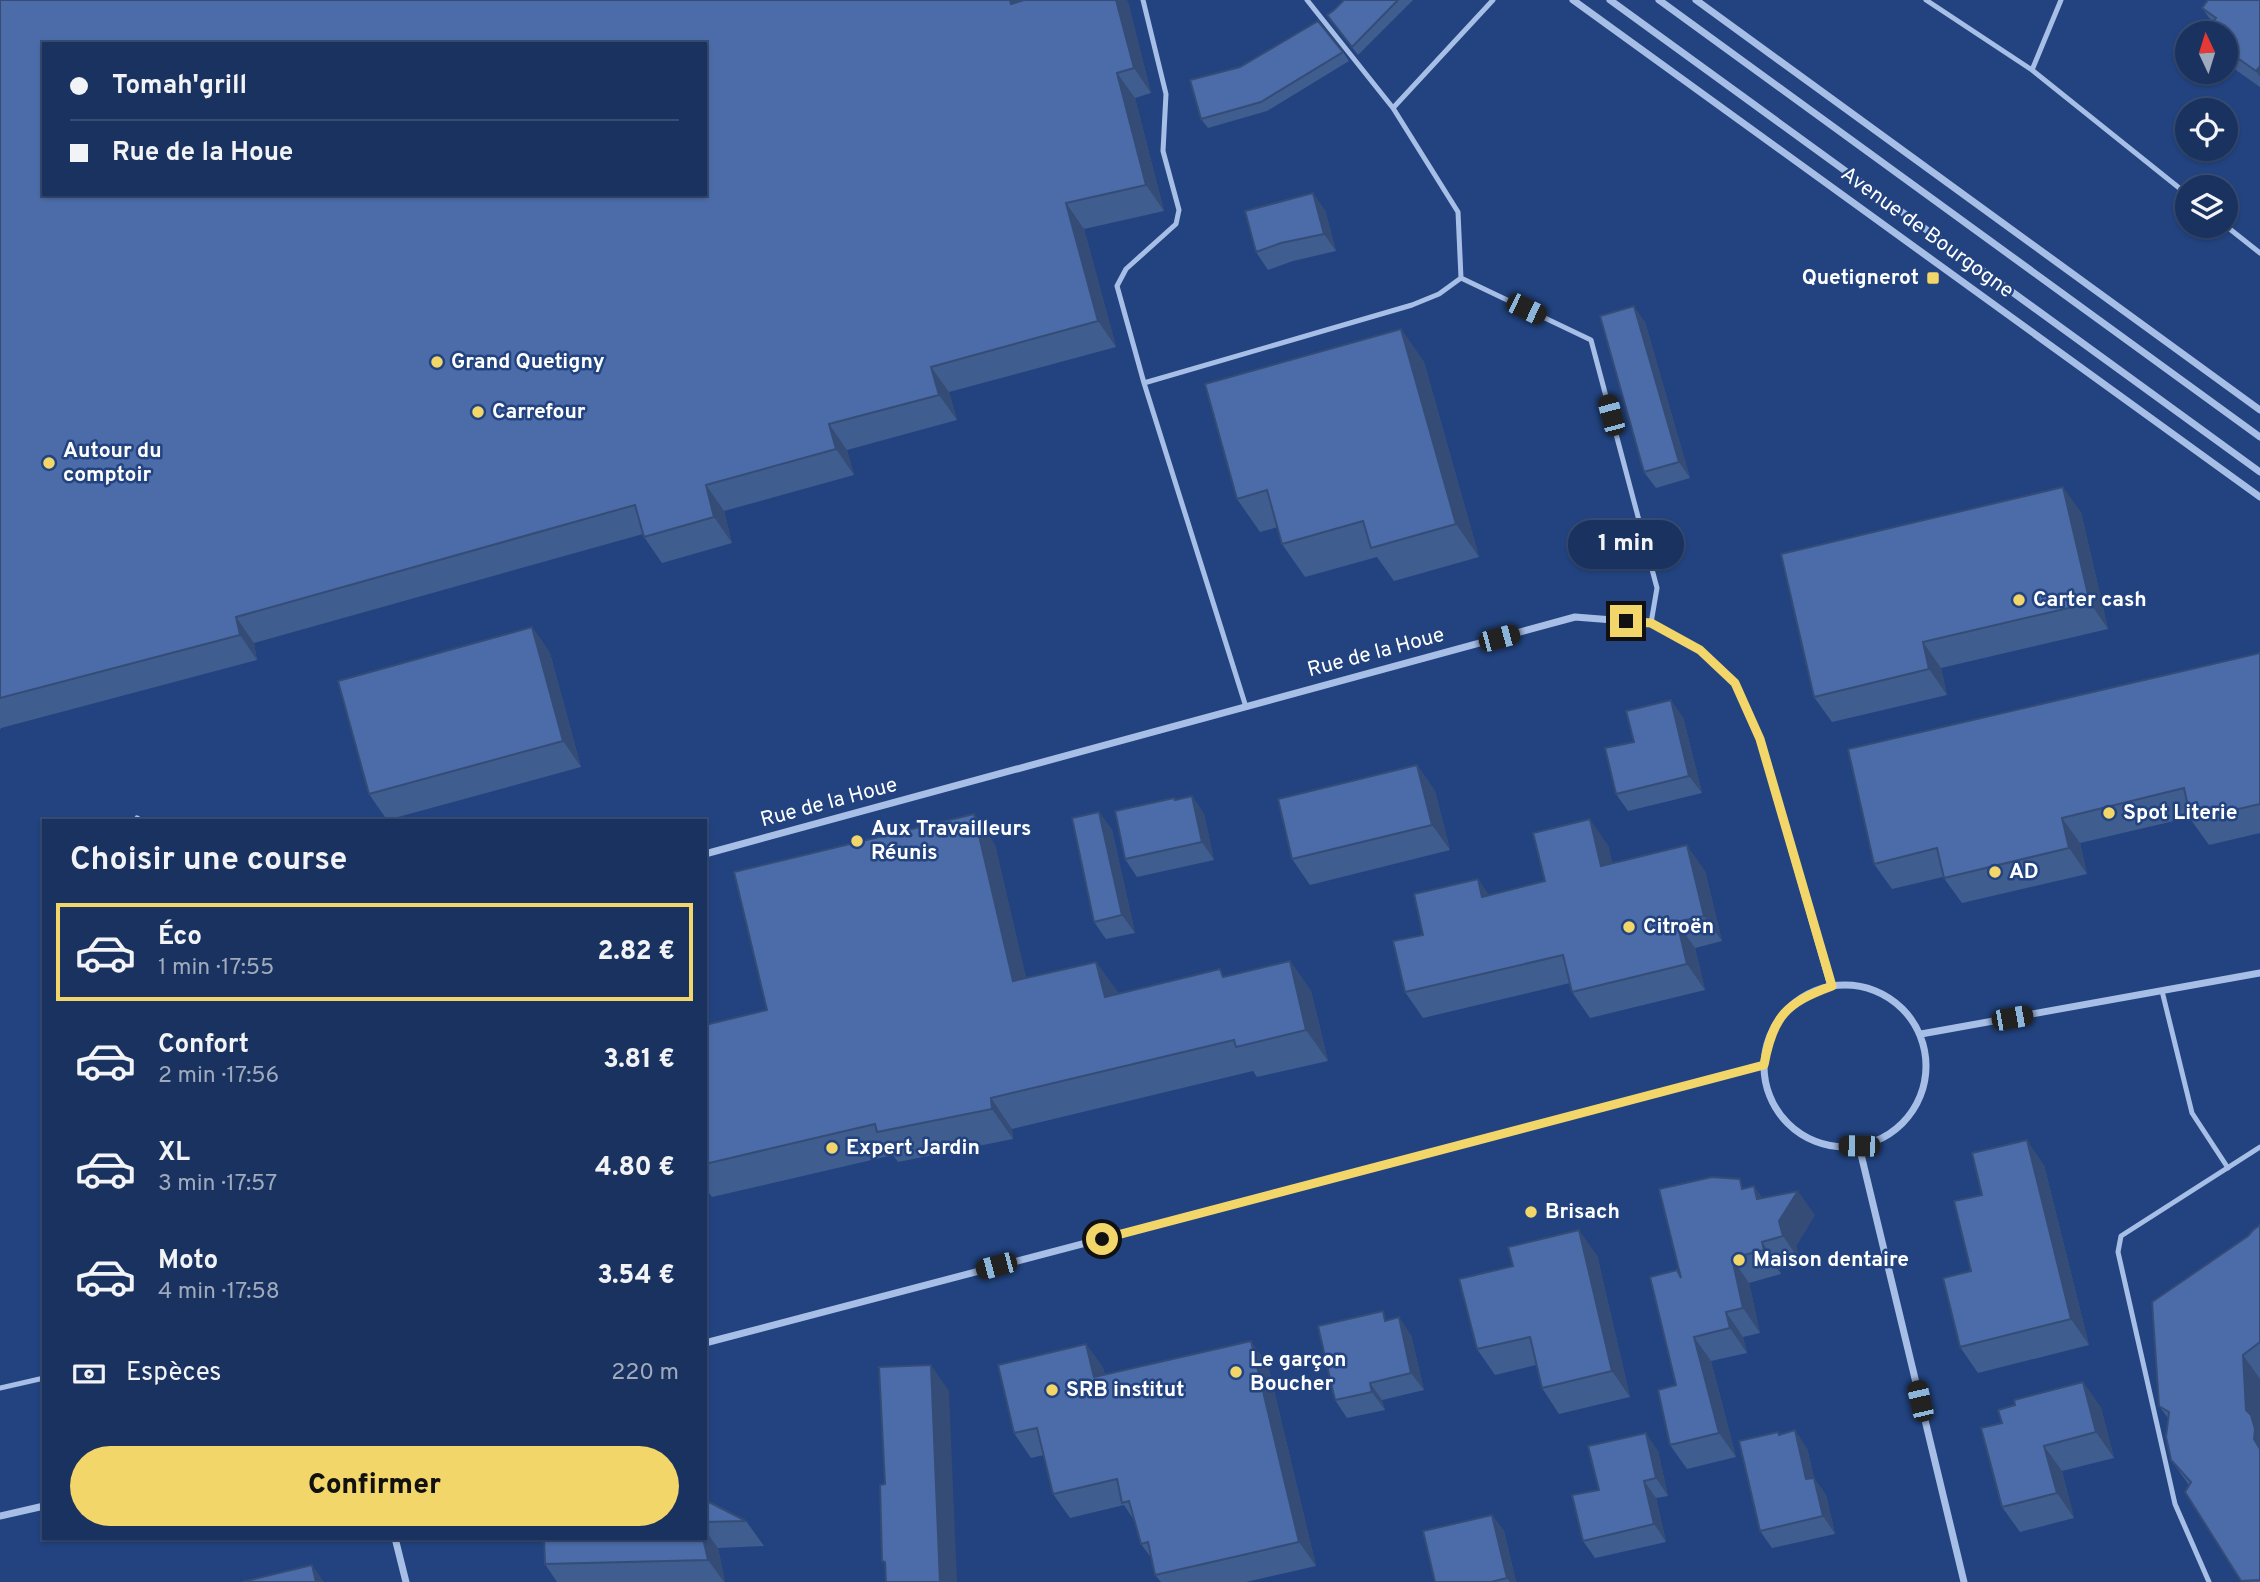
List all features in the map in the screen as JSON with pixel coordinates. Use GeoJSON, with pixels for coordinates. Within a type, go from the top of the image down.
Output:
{"type":"FeatureCollection","features":[{"type":"Feature","properties":{"kind":"street","name":"Avenue de Bourgogne"},"geometry":{"type":"LineString","coordinates":[[1573,0],[2260,497]]}},
{"type":"Feature","properties":{"kind":"street","name":"Avenue de Bourgogne"},"geometry":{"type":"LineString","coordinates":[[1609,0],[2260,472]]}},
{"type":"Feature","properties":{"kind":"street","name":"Avenue de Bourgogne"},"geometry":{"type":"LineString","coordinates":[[1659,0],[2260,437]]}},
{"type":"Feature","properties":{"kind":"street"},"geometry":{"type":"LineString","coordinates":[[1696,0],[2260,410]]}},
{"type":"Feature","properties":{"kind":"street","name":"Rue de la Houe"},"geometry":{"type":"LineString","coordinates":[[707,853],[1574,617],[1651,623],[1700,650],[1735,683],[1760,739],[1832,986]]}},
{"type":"Feature","properties":{"kind":"street"},"geometry":{"type":"LineString","coordinates":[[1921,1034],[2260,973]]}},
{"type":"Feature","properties":{"kind":"street"},"geometry":{"type":"LineString","coordinates":[[1859,985],[1884,995],[1906,1011],[1921,1034],[1927,1063],[1923,1091],[1909,1117],[1886,1136],[1859,1146],[1831,1146],[1804,1136],[1782,1117],[1768,1093],[1764,1065],[1769,1038],[1783,1013],[1805,996],[1832,986],[1859,985]]}},
{"type":"Feature","properties":{"kind":"street"},"geometry":{"type":"LineString","coordinates":[[707,1342],[1764,1065]]}},
{"type":"Feature","properties":{"kind":"street"},"geometry":{"type":"LineString","coordinates":[[1859,1146],[1964,1582]]}},
{"type":"Feature","properties":{"kind":"street"},"geometry":{"type":"LineString","coordinates":[[0,1516],[42,1506]]}},
{"type":"Feature","properties":{"kind":"street"},"geometry":{"type":"LineString","coordinates":[[396,1540],[406,1582]]}},
{"type":"Feature","properties":{"kind":"lane"},"geometry":{"type":"LineString","coordinates":[[1143,0],[1166,94],[1163,151],[1179,210],[1175,224],[1126,269],[1116,286],[1246,707]]}},
{"type":"Feature","properties":{"kind":"lane"},"geometry":{"type":"LineString","coordinates":[[1307,0],[1392,108],[1458,212],[1461,278]]}},
{"type":"Feature","properties":{"kind":"lane"},"geometry":{"type":"LineString","coordinates":[[1392,108],[1493,0]]}},
{"type":"Feature","properties":{"kind":"lane"},"geometry":{"type":"LineString","coordinates":[[1926,0],[2032,70],[2175,185]]}},
{"type":"Feature","properties":{"kind":"lane"},"geometry":{"type":"LineString","coordinates":[[2032,70],[2061,0]]}},
{"type":"Feature","properties":{"kind":"lane"},"geometry":{"type":"LineString","coordinates":[[2238,236],[2260,253]]}},
{"type":"Feature","properties":{"kind":"lane"},"geometry":{"type":"LineString","coordinates":[[1144,383],[1412,305],[1439,294],[1461,278]]}},
{"type":"Feature","properties":{"kind":"lane"},"geometry":{"type":"LineString","coordinates":[[1461,278],[1591,340],[1657,588],[1651,623]]}},
{"type":"Feature","properties":{"kind":"lane"},"geometry":{"type":"LineString","coordinates":[[2162,991],[2192,1113],[2228,1168]]}},
{"type":"Feature","properties":{"kind":"lane"},"geometry":{"type":"LineString","coordinates":[[2209,1582],[2175,1504],[2118,1252],[2121,1236],[2260,1147]]}},
{"type":"Feature","properties":{"kind":"lane"},"geometry":{"type":"LineString","coordinates":[[0,1388],[42,1378]]}},
{"type":"Feature","properties":{"kind":"building","name":"Grand Quetigny"},"geometry":{"type":"Polygon","coordinates":[[[0,0],[1010,0],[1011,4],[1024,0],[1116,0],[1134,68],[1117,73],[1146,185],[1066,203],[1098,321],[931,367],[939,395],[829,424],[836,449],[706,485],[714,517],[644,537],[635,505],[236,617],[240,635],[0,698],[0,0]]]}},
{"type":"Feature","properties":{"kind":"building"},"geometry":{"type":"Polygon","coordinates":[[[1344,0],[1398,0],[1352,47],[1327,15],[1344,0]]]}},
{"type":"Feature","properties":{"kind":"building"},"geometry":{"type":"Polygon","coordinates":[[[2208,0],[2260,0],[2260,66],[2256,71],[2238,58],[2238,21],[2214,21],[2216,18],[2202,8],[2208,0]]]}},
{"type":"Feature","properties":{"kind":"building"},"geometry":{"type":"Polygon","coordinates":[[[1318,21],[1343,52],[1261,102],[1201,119],[1190,80],[1240,67],[1318,21]]]}},
{"type":"Feature","properties":{"kind":"building"},"geometry":{"type":"Polygon","coordinates":[[[1313,193],[1324,234],[1281,243],[1256,252],[1245,211],[1313,193]]]}},
{"type":"Feature","properties":{"kind":"building"},"geometry":{"type":"Polygon","coordinates":[[[1634,306],[1679,462],[1644,472],[1600,316],[1634,306]]]}},
{"type":"Feature","properties":{"kind":"building"},"geometry":{"type":"Polygon","coordinates":[[[1401,329],[1456,524],[1371,548],[1363,521],[1282,544],[1267,490],[1237,499],[1205,384],[1401,329]]]}},
{"type":"Feature","properties":{"kind":"building"},"geometry":{"type":"Polygon","coordinates":[[[2063,487],[2090,603],[1923,642],[1929,669],[1814,697],[1781,554],[2063,487]]]}},
{"type":"Feature","properties":{"kind":"building"},"geometry":{"type":"Polygon","coordinates":[[[532,627],[563,741],[369,794],[338,681],[532,627]]]}},
{"type":"Feature","properties":{"kind":"building"},"geometry":{"type":"Polygon","coordinates":[[[2260,653],[2260,804],[2191,820],[2184,788],[2062,818],[2069,848],[1944,878],[1937,848],[1874,864],[1848,749],[2260,653]]]}},
{"type":"Feature","properties":{"kind":"building"},"geometry":{"type":"Polygon","coordinates":[[[1671,700],[1689,776],[1616,794],[1605,748],[1634,742],[1626,711],[1671,700]]]}},
{"type":"Feature","properties":{"kind":"building"},"geometry":{"type":"Polygon","coordinates":[[[1417,765],[1432,825],[1292,859],[1278,799],[1417,765]]]}},
{"type":"Feature","properties":{"kind":"building"},"geometry":{"type":"Polygon","coordinates":[[[1192,796],[1202,842],[1125,859],[1115,811],[1192,796]]]}},
{"type":"Feature","properties":{"kind":"building"},"geometry":{"type":"Polygon","coordinates":[[[1099,812],[1122,915],[1094,922],[1072,818],[1099,812]]]}},
{"type":"Feature","properties":{"kind":"building"},"geometry":{"type":"Polygon","coordinates":[[[974,814],[1013,981],[1096,962],[1105,997],[1220,969],[1223,977],[1290,961],[1306,1030],[1236,1047],[1234,1040],[991,1098],[992,1109],[877,1132],[875,1124],[707,1164],[707,1025],[767,1010],[734,872],[974,814]]]}},
{"type":"Feature","properties":{"kind":"building"},"geometry":{"type":"Polygon","coordinates":[[[1590,819],[1601,866],[1687,845],[1704,916],[1677,922],[1687,964],[1572,992],[1563,955],[1405,992],[1393,941],[1423,935],[1414,894],[1478,879],[1482,897],[1545,881],[1533,833],[1590,819]]]}},
{"type":"Feature","properties":{"kind":"building"},"geometry":{"type":"Polygon","coordinates":[[[2027,1140],[2071,1319],[1960,1347],[1943,1278],[1971,1271],[1954,1201],[1982,1195],[1972,1153],[2027,1140]]]}},
{"type":"Feature","properties":{"kind":"building"},"geometry":{"type":"Polygon","coordinates":[[[1712,1177],[1740,1179],[1742,1189],[1754,1186],[1757,1199],[1798,1191],[1779,1221],[1783,1236],[1762,1242],[1764,1250],[1732,1258],[1743,1308],[1726,1312],[1730,1328],[1694,1337],[1719,1433],[1670,1445],[1658,1390],[1676,1385],[1650,1277],[1677,1270],[1681,1278],[1659,1189],[1712,1177]]]}},
{"type":"Feature","properties":{"kind":"building"},"geometry":{"type":"Polygon","coordinates":[[[2260,1225],[2260,1342],[2243,1355],[2246,1410],[2251,1415],[2255,1429],[2254,1439],[2260,1449],[2260,1580],[2241,1581],[2185,1492],[2191,1482],[2171,1460],[2166,1437],[2169,1412],[2159,1406],[2152,1302],[2260,1225]]]}},
{"type":"Feature","properties":{"kind":"building"},"geometry":{"type":"Polygon","coordinates":[[[1579,1230],[1612,1371],[1542,1388],[1530,1337],[1477,1349],[1459,1279],[1513,1266],[1508,1247],[1579,1230]]]}},
{"type":"Feature","properties":{"kind":"building"},"geometry":{"type":"Polygon","coordinates":[[[1383,1311],[1385,1321],[1399,1317],[1411,1373],[1370,1383],[1372,1392],[1335,1400],[1318,1326],[1383,1311]]]}},
{"type":"Feature","properties":{"kind":"building"},"geometry":{"type":"Polygon","coordinates":[[[1251,1341],[1299,1542],[1155,1575],[1148,1542],[1141,1544],[1129,1501],[1122,1503],[1117,1479],[1053,1494],[1037,1428],[1014,1433],[998,1365],[1086,1344],[1094,1377],[1251,1341]]]}},
{"type":"Feature","properties":{"kind":"building"},"geometry":{"type":"Polygon","coordinates":[[[931,1365],[940,1582],[886,1582],[885,1562],[882,1561],[880,1485],[885,1484],[879,1367],[931,1365]]]}},
{"type":"Feature","properties":{"kind":"building"},"geometry":{"type":"Polygon","coordinates":[[[2083,1382],[2096,1432],[2044,1446],[2057,1493],[2002,1507],[1981,1428],[2002,1423],[1998,1410],[2015,1405],[2014,1400],[2083,1382]]]}},
{"type":"Feature","properties":{"kind":"building"},"geometry":{"type":"Polygon","coordinates":[[[1795,1430],[1806,1479],[1814,1478],[1823,1516],[1760,1531],[1739,1441],[1795,1430]]]}},
{"type":"Feature","properties":{"kind":"building"},"geometry":{"type":"Polygon","coordinates":[[[1646,1433],[1656,1478],[1644,1481],[1654,1524],[1583,1541],[1572,1495],[1599,1490],[1588,1446],[1646,1433]]]}},
{"type":"Feature","properties":{"kind":"building"},"geometry":{"type":"Polygon","coordinates":[[[707,1501],[746,1521],[707,1522],[707,1501]]]}},
{"type":"Feature","properties":{"kind":"building"},"geometry":{"type":"Polygon","coordinates":[[[1492,1515],[1507,1578],[1491,1582],[1435,1582],[1423,1531],[1492,1515]]]}},
{"type":"Feature","properties":{"kind":"building"},"geometry":{"type":"Polygon","coordinates":[[[544,1540],[703,1540],[708,1560],[545,1564],[544,1540]]]}},
{"type":"Feature","properties":{"kind":"building"},"geometry":{"type":"Polygon","coordinates":[[[312,1565],[316,1582],[242,1582],[312,1565]]]}},
{"type":"Feature","properties":{"kind":"place","name":"Quetignerot"},"geometry":{"type":"Point","coordinates":[1933,278]}},
{"type":"Feature","properties":{"kind":"place","name":"Grand Quetigny"},"geometry":{"type":"Point","coordinates":[437,362]}},
{"type":"Feature","properties":{"kind":"place","name":"Carrefour"},"geometry":{"type":"Point","coordinates":[478,412]}},
{"type":"Feature","properties":{"kind":"place","name":"Autour du comptoir"},"geometry":{"type":"Point","coordinates":[49,463]}},
{"type":"Feature","properties":{"kind":"place","name":"Carter cash"},"geometry":{"type":"Point","coordinates":[2019,600]}},
{"type":"Feature","properties":{"kind":"place","name":"Spot Literie"},"geometry":{"type":"Point","coordinates":[2109,813]}},
{"type":"Feature","properties":{"kind":"place","name":"Aux Travailleurs Réunis"},"geometry":{"type":"Point","coordinates":[857,841]}},
{"type":"Feature","properties":{"kind":"place","name":"AD"},"geometry":{"type":"Point","coordinates":[1995,872]}},
{"type":"Feature","properties":{"kind":"place","name":"Citroën"},"geometry":{"type":"Point","coordinates":[1629,927]}},
{"type":"Feature","properties":{"kind":"place","name":"Expert Jardin"},"geometry":{"type":"Point","coordinates":[832,1148]}},
{"type":"Feature","properties":{"kind":"place","name":"Brisach"},"geometry":{"type":"Point","coordinates":[1531,1212]}},
{"type":"Feature","properties":{"kind":"place","name":"Maison dentaire"},"geometry":{"type":"Point","coordinates":[1739,1260]}},
{"type":"Feature","properties":{"kind":"place","name":"Le garçon Boucher"},"geometry":{"type":"Point","coordinates":[1236,1372]}},
{"type":"Feature","properties":{"kind":"place","name":"SRB institut"},"geometry":{"type":"Point","coordinates":[1052,1390]}},
{"type":"Feature","properties":{"kind":"route"},"geometry":{"type":"LineString","coordinates":[[1102,1239],[1764,1065],[1769,1038],[1783,1013],[1805,996],[1832,986],[1760,739],[1735,683],[1700,650],[1651,623],[1626,621]]}}]}
